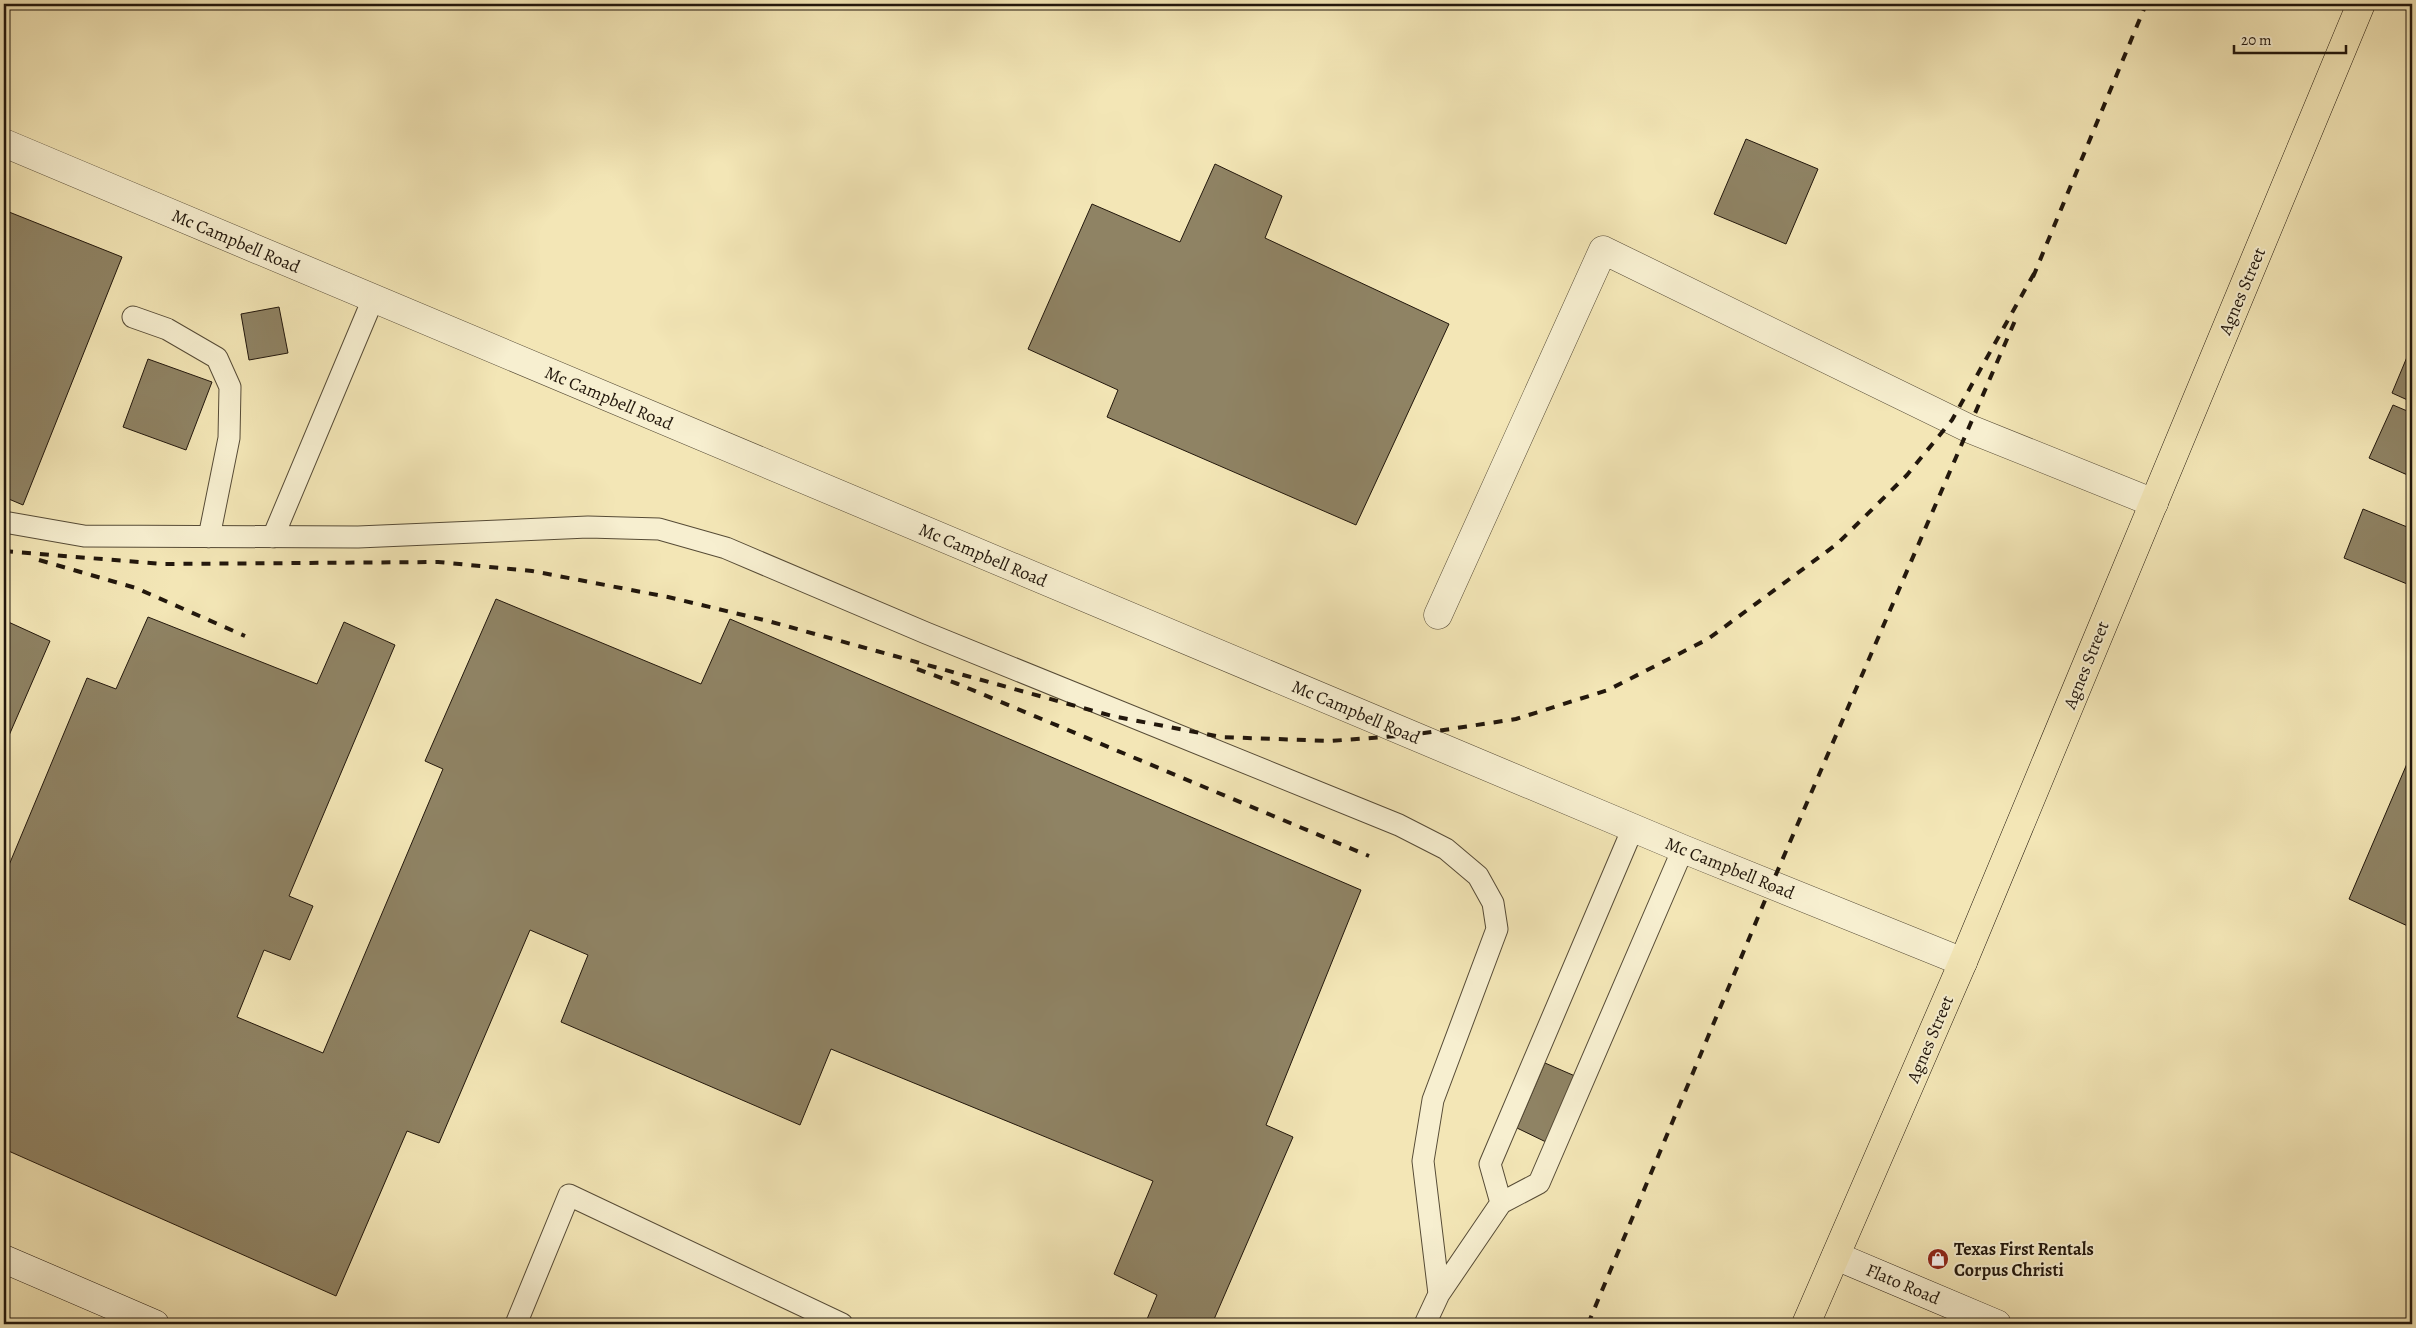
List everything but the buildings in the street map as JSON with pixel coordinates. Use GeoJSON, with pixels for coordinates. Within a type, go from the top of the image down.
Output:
{"type":"FeatureCollection","features":[{"type":"Feature","properties":{"kind":"main road","name":"Agnes Street"},"geometry":{"type":"LineString","coordinates":[[1806,1324],[1963,962],[2361,4]]}},
{"type":"Feature","properties":{"kind":"street","name":"Mc Campbell Road"},"geometry":{"type":"LineString","coordinates":[[4,144],[1683,849],[1963,962]]}},
{"type":"Feature","properties":{"kind":"street"},"geometry":{"type":"LineString","coordinates":[[1438,615],[1603,250],[1970,429],[2154,503]]}},
{"type":"Feature","properties":{"kind":"street","name":"Flato Road"},"geometry":{"type":"LineString","coordinates":[[1836,1256],[1997,1324]]}},
{"type":"Feature","properties":{"kind":"street"},"geometry":{"type":"LineString","coordinates":[[4,1259],[155,1324]]}},
{"type":"Feature","properties":{"kind":"lane"},"geometry":{"type":"LineString","coordinates":[[272,537],[373,299]]}},
{"type":"Feature","properties":{"kind":"lane"},"geometry":{"type":"LineString","coordinates":[[133,317],[167,329],[217,358],[230,387],[229,438],[209,537]]}},
{"type":"Feature","properties":{"kind":"lane"},"geometry":{"type":"LineString","coordinates":[[4,522],[84,536],[368,537],[588,527],[659,529],[726,548],[926,633],[1399,825],[1446,849],[1478,876],[1493,903],[1497,929],[1433,1100],[1423,1161],[1439,1294]]}},
{"type":"Feature","properties":{"kind":"lane"},"geometry":{"type":"LineString","coordinates":[[1501,1203],[1490,1164],[1633,828]]}},
{"type":"Feature","properties":{"kind":"lane"},"geometry":{"type":"LineString","coordinates":[[1425,1324],[1439,1294],[1501,1203],[1539,1183],[1683,849]]}},
{"type":"Feature","properties":{"kind":"lane"},"geometry":{"type":"LineString","coordinates":[[516,1324],[569,1195],[842,1324]]}},
{"type":"Feature","properties":{"kind":"railway"},"geometry":{"type":"LineString","coordinates":[[2033,277],[2146,4]]}},
{"type":"Feature","properties":{"kind":"railway"},"geometry":{"type":"LineString","coordinates":[[4,551],[162,564],[438,562],[532,571],[668,597],[768,621],[1112,716],[1221,737],[1330,741],[1411,735],[1516,719],[1608,690],[1708,639],[1837,544],[1907,475],[1952,420],[2036,270]]}},
{"type":"Feature","properties":{"kind":"railway"},"geometry":{"type":"LineString","coordinates":[[1588,1324],[1771,886],[2017,316]]}},
{"type":"Feature","properties":{"kind":"railway"},"geometry":{"type":"LineString","coordinates":[[39,560],[136,588],[245,636]]}},
{"type":"Feature","properties":{"kind":"railway"},"geometry":{"type":"LineString","coordinates":[[917,669],[958,684],[1369,856]]}},
{"type":"Feature","properties":{"kind":"place","name":"Texas First Rentals Corpus Christi"},"geometry":{"type":"Point","coordinates":[1938,1259]}}]}
